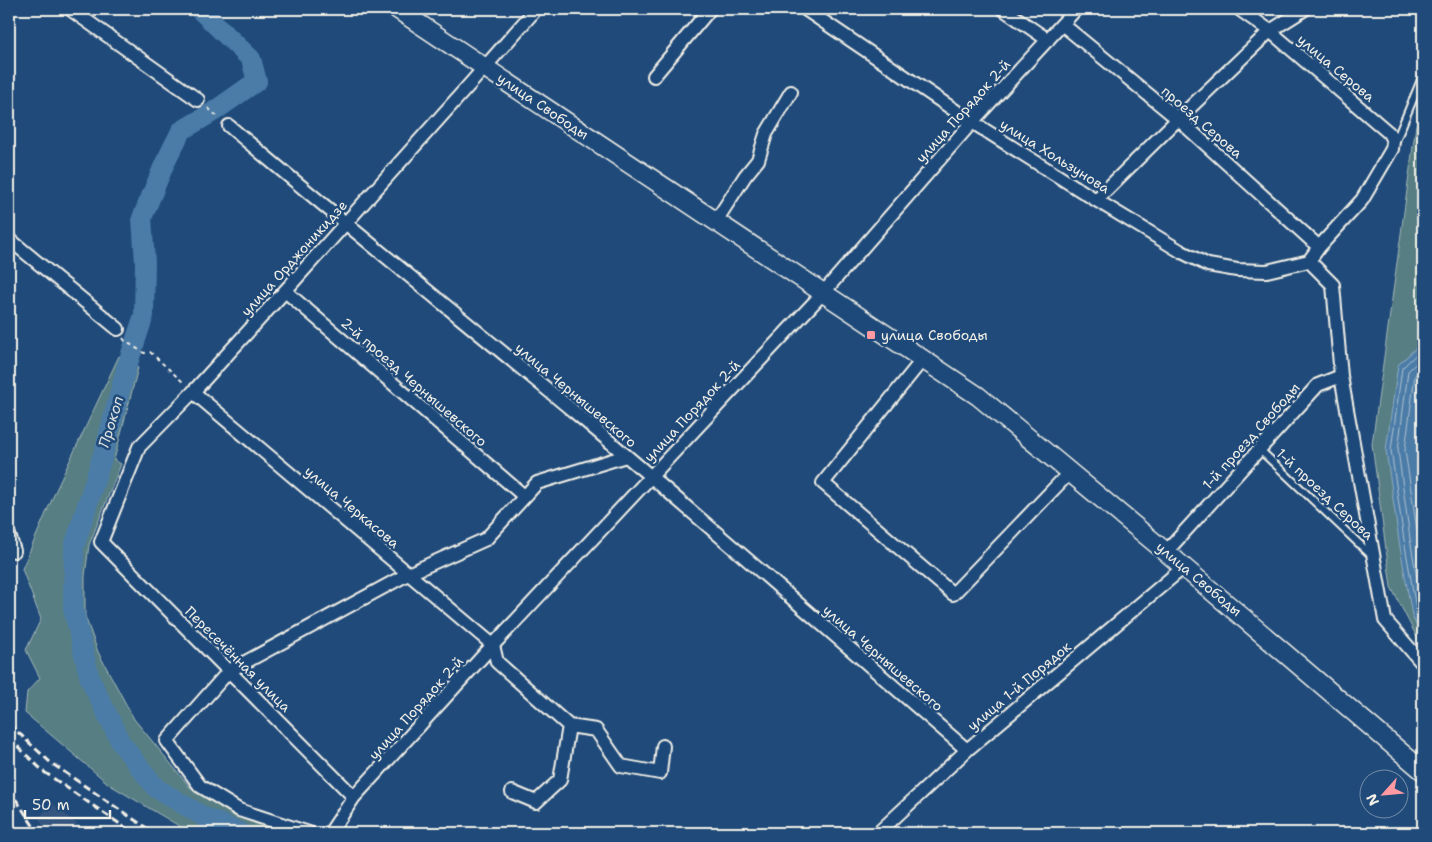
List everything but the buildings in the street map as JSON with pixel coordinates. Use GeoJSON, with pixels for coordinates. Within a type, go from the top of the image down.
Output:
{"type":"FeatureCollection","features":[{"type":"Feature","properties":{"kind":"main road","name":"улица Свободы"},"geometry":{"type":"LineString","coordinates":[[397,9],[978,396],[1184,567],[1423,771]]}},
{"type":"Feature","properties":{"kind":"street"},"geometry":{"type":"LineString","coordinates":[[70,9],[198,100]]}},
{"type":"Feature","properties":{"kind":"street","name":"улица Орджоникидзе"},"geometry":{"type":"LineString","coordinates":[[101,542],[139,447],[193,392],[285,291],[536,9]]}},
{"type":"Feature","properties":{"kind":"street"},"geometry":{"type":"LineString","coordinates":[[654,76],[710,9]]}},
{"type":"Feature","properties":{"kind":"street","name":"улица Хользунова"},"geometry":{"type":"LineString","coordinates":[[805,9],[972,122],[1096,200],[1182,252],[1208,265],[1237,270],[1267,270],[1309,260]]}},
{"type":"Feature","properties":{"kind":"street"},"geometry":{"type":"LineString","coordinates":[[1003,9],[1048,40]]}},
{"type":"Feature","properties":{"kind":"street","name":"улица Порядок 2-й"},"geometry":{"type":"LineString","coordinates":[[330,833],[354,797],[492,646],[823,293],[972,122],[1076,9]]}},
{"type":"Feature","properties":{"kind":"street","name":"улица Серова"},"geometry":{"type":"LineString","coordinates":[[1239,9],[1270,31],[1390,133],[1393,141],[1392,149]]}},
{"type":"Feature","properties":{"kind":"street"},"geometry":{"type":"LineString","coordinates":[[1096,200],[1270,31],[1305,9]]}},
{"type":"Feature","properties":{"kind":"street","name":"проезд Серова"},"geometry":{"type":"LineString","coordinates":[[1062,24],[1178,119],[1319,247]]}},
{"type":"Feature","properties":{"kind":"street"},"geometry":{"type":"LineString","coordinates":[[716,221],[745,176],[758,160],[766,134],[791,92]]}},
{"type":"Feature","properties":{"kind":"street","name":"улица Чернышевского"},"geometry":{"type":"LineString","coordinates":[[229,126],[344,224],[651,477],[967,750]]}},
{"type":"Feature","properties":{"kind":"street"},"geometry":{"type":"LineString","coordinates":[[1392,149],[1362,200],[1309,260],[1333,285],[1341,376],[1385,620],[1423,664]]}},
{"type":"Feature","properties":{"kind":"street"},"geometry":{"type":"LineString","coordinates":[[9,239],[118,329]]}},
{"type":"Feature","properties":{"kind":"street","name":"2-й проезд Чернышевского"},"geometry":{"type":"LineString","coordinates":[[285,291],[524,496]]}},
{"type":"Feature","properties":{"kind":"street"},"geometry":{"type":"LineString","coordinates":[[922,359],[822,483],[954,594],[1070,472]]}},
{"type":"Feature","properties":{"kind":"street","name":"1-й проезд Свободы"},"geometry":{"type":"LineString","coordinates":[[1166,552],[1318,384],[1341,376]]}},
{"type":"Feature","properties":{"kind":"street","name":"улица Черкасова"},"geometry":{"type":"LineString","coordinates":[[193,392],[492,646]]}},
{"type":"Feature","properties":{"kind":"street"},"geometry":{"type":"LineString","coordinates":[[309,833],[239,810],[200,786],[166,741],[229,671],[408,574],[486,539],[536,483],[626,456]]}},
{"type":"Feature","properties":{"kind":"street"},"geometry":{"type":"LineString","coordinates":[[9,535],[14,551]]}},
{"type":"Feature","properties":{"kind":"street","name":"Пересечённая улица"},"geometry":{"type":"LineString","coordinates":[[101,542],[354,797]]}},
{"type":"Feature","properties":{"kind":"street","name":"улица 1-й Порядок"},"geometry":{"type":"LineString","coordinates":[[878,833],[967,750],[1184,567]]}},
{"type":"Feature","properties":{"kind":"street"},"geometry":{"type":"LineString","coordinates":[[492,646],[497,662],[569,726],[596,730],[621,766],[660,773],[663,746]]}},
{"type":"Feature","properties":{"kind":"street"},"geometry":{"type":"LineString","coordinates":[[512,792],[536,802],[560,780],[569,726]]}},
{"type":"Feature","properties":{"kind":"lane"},"geometry":{"type":"LineString","coordinates":[[1392,149],[1423,75]]}},
{"type":"Feature","properties":{"kind":"lane","name":"1-й проезд Серова"},"geometry":{"type":"LineString","coordinates":[[1259,449],[1373,556]]}},
{"type":"Feature","properties":{"kind":"path"},"geometry":{"type":"LineString","coordinates":[[198,100],[229,126]]}},
{"type":"Feature","properties":{"kind":"path"},"geometry":{"type":"LineString","coordinates":[[125,341],[144,353],[150,352],[193,392]]}},
{"type":"Feature","properties":{"kind":"shaded area"},"geometry":{"type":"Polygon","coordinates":[[[51,802],[87,833],[48,833],[39,819],[51,802]]]}},
{"type":"Feature","properties":{"kind":"green space"},"geometry":{"type":"Polygon","coordinates":[[[1423,106],[1423,330],[1419,345],[1398,365],[1412,616],[1423,638],[1423,649],[1391,587],[1372,444],[1416,125],[1423,106]]]}},
{"type":"Feature","properties":{"kind":"green space"},"geometry":{"type":"Polygon","coordinates":[[[119,356],[138,368],[114,460],[121,464],[89,545],[85,576],[85,616],[98,652],[134,719],[194,792],[285,833],[191,833],[110,785],[25,713],[27,692],[40,678],[26,650],[41,619],[22,569],[56,490],[119,356]]]}},
{"type":"Feature","properties":{"kind":"water"},"geometry":{"type":"Polygon","coordinates":[[[1423,330],[1423,638],[1412,616],[1386,450],[1398,365],[1419,345],[1423,330]]]}},
{"type":"Feature","properties":{"kind":"waterway","name":"Прокоп"},"geometry":{"type":"LineString","coordinates":[[199,9],[251,59],[257,81],[213,112],[181,131],[164,165],[142,218],[145,263],[144,315],[126,369],[106,445],[74,547],[73,608],[90,679],[121,743],[156,788],[206,818],[241,833]]}},
{"type":"Feature","properties":{"kind":"railway"},"geometry":{"type":"LineString","coordinates":[[9,724],[51,763],[154,833]]}},
{"type":"Feature","properties":{"kind":"railway"},"geometry":{"type":"LineString","coordinates":[[9,738],[44,772],[133,833]]}},
{"type":"Feature","properties":{"kind":"railway"},"geometry":{"type":"LineString","coordinates":[[9,789],[38,833]]}},
{"type":"Feature","properties":{"kind":"place","name":"улица Свободы"},"geometry":{"type":"Point","coordinates":[871,335]}}]}
